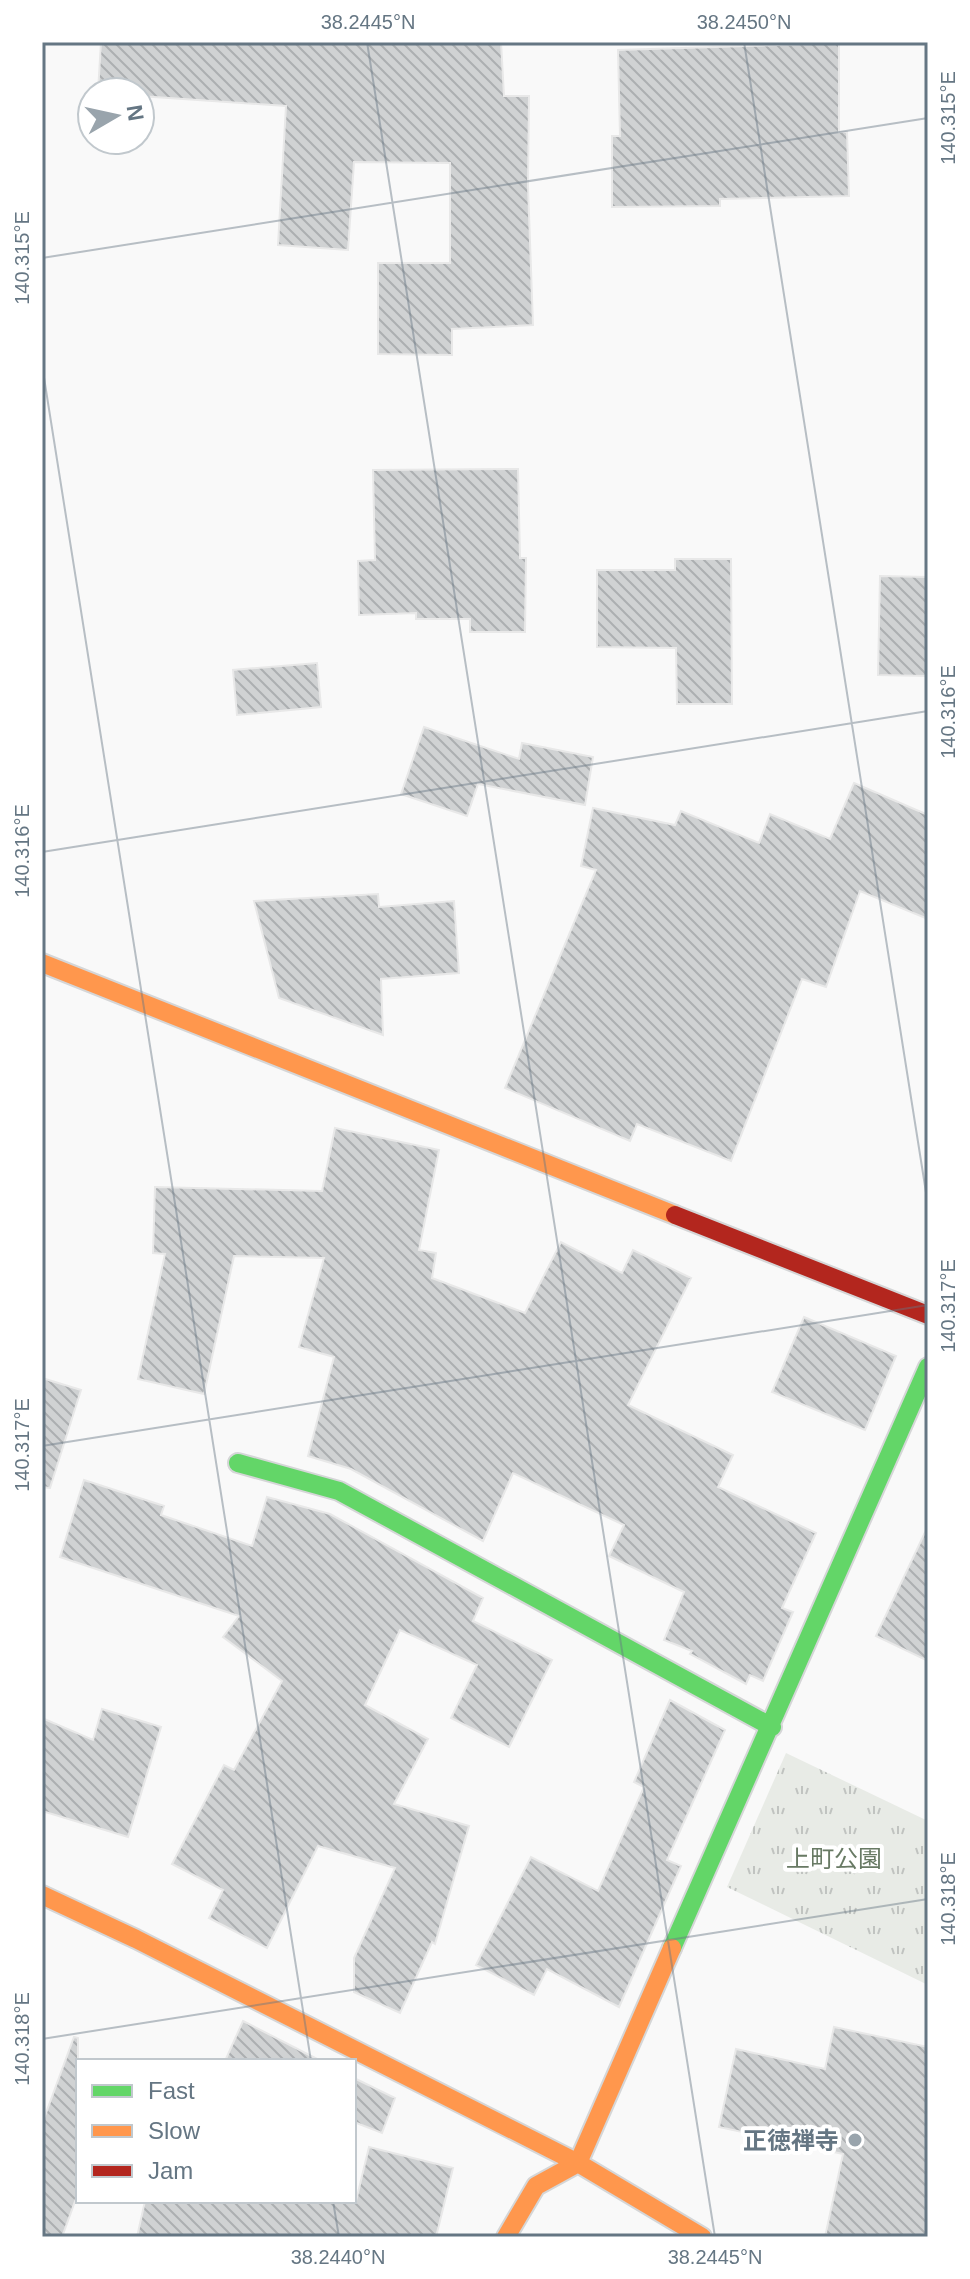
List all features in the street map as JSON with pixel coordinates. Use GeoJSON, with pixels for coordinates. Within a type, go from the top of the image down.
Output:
{"type":"FeatureCollection","features":[{"type":"Feature","properties":{"kind":"street"},"geometry":{"type":"LineString","coordinates":[[42,963],[928,1315]]}},
{"type":"Feature","properties":{"kind":"street"},"geometry":{"type":"LineString","coordinates":[[506,2237],[536,2186],[578,2163],[928,1367]]}},
{"type":"Feature","properties":{"kind":"street"},"geometry":{"type":"LineString","coordinates":[[238,1463],[339,1491],[772,1727]]}},
{"type":"Feature","properties":{"kind":"street"},"geometry":{"type":"LineString","coordinates":[[42,1895],[136,1939],[578,2163],[702,2237]]}},
{"type":"Feature","properties":{"kind":"green space","name":"上町公園"},"geometry":{"type":"Polygon","coordinates":[[[786,1753],[928,1821],[928,1985],[727,1887],[786,1753]]]}},
{"type":"Feature","properties":{"kind":"building"},"geometry":{"type":"Polygon","coordinates":[[[101,42],[501,42],[504,96],[529,96],[528,186],[533,325],[452,329],[452,355],[378,354],[378,263],[450,263],[450,163],[354,162],[348,250],[278,245],[286,106],[156,97],[156,76],[99,76],[101,42]]]}},
{"type":"Feature","properties":{"kind":"building"},"geometry":{"type":"Polygon","coordinates":[[[839,43],[839,132],[847,132],[849,196],[720,199],[720,206],[612,207],[612,136],[620,136],[618,50],[839,43]]]}},
{"type":"Feature","properties":{"kind":"building"},"geometry":{"type":"Polygon","coordinates":[[[518,469],[520,558],[526,558],[525,632],[470,632],[470,619],[416,619],[416,613],[359,615],[358,561],[375,560],[373,470],[518,469]]]}},
{"type":"Feature","properties":{"kind":"building"},"geometry":{"type":"Polygon","coordinates":[[[675,559],[731,559],[732,704],[677,704],[676,648],[597,647],[597,570],[675,570],[675,559]]]}},
{"type":"Feature","properties":{"kind":"building"},"geometry":{"type":"Polygon","coordinates":[[[880,576],[928,577],[928,676],[878,675],[880,576]]]}},
{"type":"Feature","properties":{"kind":"building"},"geometry":{"type":"Polygon","coordinates":[[[317,663],[321,707],[237,715],[233,670],[317,663]]]}},
{"type":"Feature","properties":{"kind":"building"},"geometry":{"type":"Polygon","coordinates":[[[424,727],[519,759],[522,743],[593,757],[585,805],[478,784],[467,816],[401,794],[424,727]]]}},
{"type":"Feature","properties":{"kind":"building"},"geometry":{"type":"Polygon","coordinates":[[[854,783],[928,815],[928,919],[860,891],[826,987],[802,979],[731,1161],[637,1124],[630,1141],[505,1088],[596,870],[581,866],[593,808],[675,825],[681,811],[759,843],[770,814],[830,839],[854,783]]]}},
{"type":"Feature","properties":{"kind":"building"},"geometry":{"type":"Polygon","coordinates":[[[378,894],[379,907],[454,901],[459,973],[381,979],[383,1035],[279,998],[254,901],[378,894]]]}},
{"type":"Feature","properties":{"kind":"building"},"geometry":{"type":"Polygon","coordinates":[[[335,1128],[439,1150],[419,1250],[436,1253],[432,1278],[525,1313],[561,1242],[622,1273],[633,1250],[691,1278],[628,1405],[733,1455],[718,1487],[816,1533],[782,1608],[793,1612],[763,1681],[750,1675],[746,1684],[690,1654],[692,1651],[664,1640],[684,1592],[609,1556],[624,1525],[513,1473],[483,1541],[351,1469],[308,1456],[334,1357],[299,1347],[324,1258],[234,1256],[204,1394],[138,1379],[165,1254],[153,1253],[155,1187],[322,1191],[335,1128]]]}},
{"type":"Feature","properties":{"kind":"building"},"geometry":{"type":"Polygon","coordinates":[[[804,1317],[896,1356],[865,1430],[772,1392],[804,1317]]]}},
{"type":"Feature","properties":{"kind":"building"},"geometry":{"type":"Polygon","coordinates":[[[42,1378],[81,1390],[50,1488],[42,1487],[42,1378]]]}},
{"type":"Feature","properties":{"kind":"building"},"geometry":{"type":"Polygon","coordinates":[[[84,1480],[164,1506],[161,1515],[252,1546],[267,1497],[330,1514],[483,1598],[473,1621],[552,1660],[509,1747],[451,1718],[477,1665],[400,1630],[365,1705],[428,1739],[394,1804],[469,1826],[435,1944],[432,1942],[400,2013],[354,1992],[354,1958],[395,1868],[318,1846],[267,1948],[209,1918],[223,1890],[172,1864],[224,1765],[234,1770],[282,1681],[223,1637],[239,1616],[60,1557],[84,1480]]]}},
{"type":"Feature","properties":{"kind":"building"},"geometry":{"type":"Polygon","coordinates":[[[928,1526],[928,1661],[876,1636],[928,1526]]]}},
{"type":"Feature","properties":{"kind":"building"},"geometry":{"type":"Polygon","coordinates":[[[670,1700],[725,1730],[667,1860],[681,1866],[619,2007],[547,1969],[534,1995],[476,1965],[531,1857],[598,1891],[644,1787],[634,1782],[670,1700]]]}},
{"type":"Feature","properties":{"kind":"building"},"geometry":{"type":"Polygon","coordinates":[[[102,1709],[161,1727],[128,1837],[42,1811],[42,1718],[93,1740],[102,1709]]]}},
{"type":"Feature","properties":{"kind":"building"},"geometry":{"type":"Polygon","coordinates":[[[243,2021],[317,2059],[226,2059],[243,2021]]]}},
{"type":"Feature","properties":{"kind":"building","name":"正徳禅寺"},"geometry":{"type":"Polygon","coordinates":[[[834,2027],[928,2047],[928,2237],[825,2237],[843,2154],[719,2127],[736,2049],[825,2069],[834,2027]]]}},
{"type":"Feature","properties":{"kind":"building"},"geometry":{"type":"Polygon","coordinates":[[[74,2037],[78,2038],[76,2198],[62,2237],[42,2237],[42,2124],[74,2037]]]}},
{"type":"Feature","properties":{"kind":"building"},"geometry":{"type":"Polygon","coordinates":[[[356,2079],[395,2098],[382,2133],[356,2123],[356,2079]]]}},
{"type":"Feature","properties":{"kind":"building"},"geometry":{"type":"Polygon","coordinates":[[[369,2147],[453,2168],[436,2237],[137,2237],[145,2203],[356,2201],[369,2147]]]}},
{"type":"Feature","properties":{"kind":"traffic: fast"},"geometry":{"type":"LineString","coordinates":[[672,1948],[928,1367]]}},
{"type":"Feature","properties":{"kind":"traffic: fast"},"geometry":{"type":"LineString","coordinates":[[238,1463],[339,1491],[772,1727]]}},
{"type":"Feature","properties":{"kind":"traffic: slow"},"geometry":{"type":"LineString","coordinates":[[42,963],[675,1215]]}},
{"type":"Feature","properties":{"kind":"traffic: slow"},"geometry":{"type":"LineString","coordinates":[[42,1895],[136,1939],[578,2163],[702,2237]]}},
{"type":"Feature","properties":{"kind":"traffic: slow"},"geometry":{"type":"LineString","coordinates":[[506,2237],[536,2186],[578,2163],[672,1948]]}},
{"type":"Feature","properties":{"kind":"traffic: jam"},"geometry":{"type":"LineString","coordinates":[[675,1215],[928,1315]]}},
{"type":"Feature","properties":{"kind":"place","name":"正徳禅寺"},"geometry":{"type":"Point","coordinates":[855,2140]}}]}
